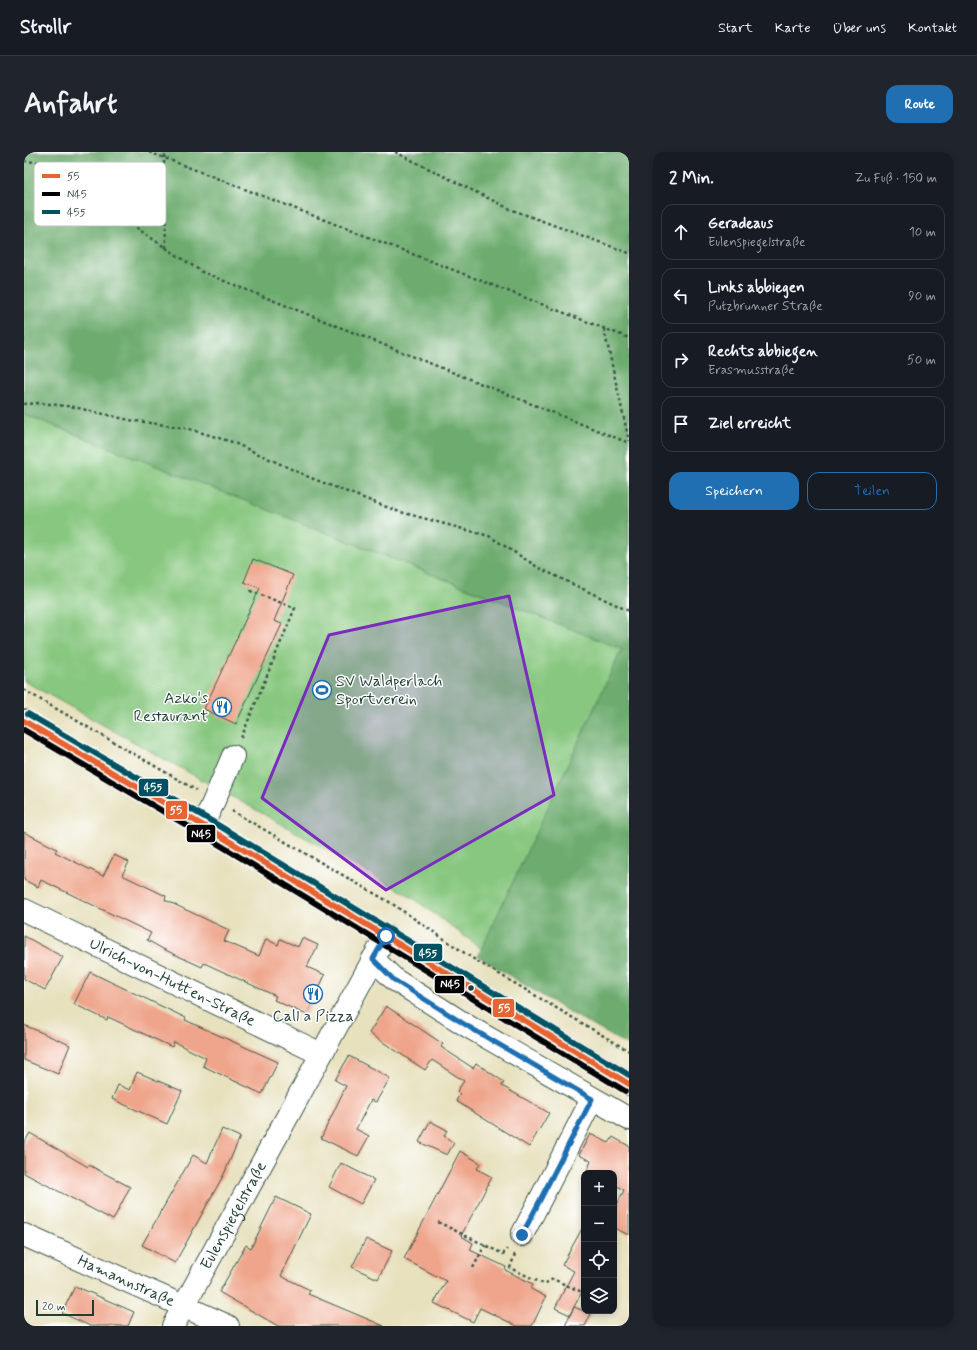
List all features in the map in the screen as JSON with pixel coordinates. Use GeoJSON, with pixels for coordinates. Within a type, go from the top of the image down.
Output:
{"type":"FeatureCollection","features":[{"type":"Feature","properties":{"kind":"street"},"geometry":{"type":"LineString","coordinates":[[24,721],[201,824],[629,1084]]}},
{"type":"Feature","properties":{"kind":"street"},"geometry":{"type":"LineString","coordinates":[[201,824],[214,800],[233,756]]}},
{"type":"Feature","properties":{"kind":"street","name":"Ulrich-von-Hutten-Straße"},"geometry":{"type":"LineString","coordinates":[[24,910],[321,1054]]}},
{"type":"Feature","properties":{"kind":"street","name":"Eulenspiegelstraße"},"geometry":{"type":"LineString","coordinates":[[174,1326],[386,936]]}},
{"type":"Feature","properties":{"kind":"street"},"geometry":{"type":"LineString","coordinates":[[373,959],[394,980],[469,1027],[592,1099],[629,1118]]}},
{"type":"Feature","properties":{"kind":"street"},"geometry":{"type":"LineString","coordinates":[[522,1235],[592,1099]]}},
{"type":"Feature","properties":{"kind":"street","name":"Hamannstraße"},"geometry":{"type":"LineString","coordinates":[[24,1235],[228,1326]]}},
{"type":"Feature","properties":{"kind":"path"},"geometry":{"type":"LineString","coordinates":[[149,152],[629,338]]}},
{"type":"Feature","properties":{"kind":"path"},"geometry":{"type":"LineString","coordinates":[[164,162],[164,158],[167,152]]}},
{"type":"Feature","properties":{"kind":"path"},"geometry":{"type":"LineString","coordinates":[[395,152],[510,209],[629,253]]}},
{"type":"Feature","properties":{"kind":"path"},"geometry":{"type":"LineString","coordinates":[[24,161],[38,162]]}},
{"type":"Feature","properties":{"kind":"path"},"geometry":{"type":"LineString","coordinates":[[133,226],[202,272],[629,442]]}},
{"type":"Feature","properties":{"kind":"path"},"geometry":{"type":"LineString","coordinates":[[166,226],[166,248]]}},
{"type":"Feature","properties":{"kind":"path"},"geometry":{"type":"LineString","coordinates":[[604,328],[629,442]]}},
{"type":"Feature","properties":{"kind":"path"},"geometry":{"type":"LineString","coordinates":[[24,404],[41,403],[74,407],[128,420],[186,428],[232,442],[311,478],[397,511],[489,536],[539,568],[629,611]]}},
{"type":"Feature","properties":{"kind":"path"},"geometry":{"type":"LineString","coordinates":[[233,756],[295,608],[248,590]]}},
{"type":"Feature","properties":{"kind":"path"},"geometry":{"type":"LineString","coordinates":[[24,690],[391,903],[472,958],[629,1052]]}},
{"type":"Feature","properties":{"kind":"path"},"geometry":{"type":"LineString","coordinates":[[438,1222],[503,1254],[522,1235]]}},
{"type":"Feature","properties":{"kind":"path"},"geometry":{"type":"LineString","coordinates":[[522,1235],[510,1268],[544,1284],[553,1279],[581,1292]]}},
{"type":"Feature","properties":{"kind":"path"},"geometry":{"type":"LineString","coordinates":[[474,1268],[485,1245]]}},
{"type":"Feature","properties":{"kind":"highlighted area"},"geometry":{"type":"Polygon","coordinates":[[[509,596],[554,795],[386,890],[262,798],[329,635],[509,596]]]}},
{"type":"Feature","properties":{"kind":"green space"},"geometry":{"type":"Polygon","coordinates":[[[24,152],[629,152],[629,1046],[564,1009],[478,956],[622,649],[24,414],[24,152]]]}},
{"type":"Feature","properties":{"kind":"green space","name":"SV Waldperlach Sportverein"},"geometry":{"type":"Polygon","coordinates":[[[24,414],[622,649],[482,949],[409,895],[24,681],[24,414]]]}},
{"type":"Feature","properties":{"kind":"building"},"geometry":{"type":"Polygon","coordinates":[[[253,559],[293,575],[274,621],[282,624],[236,724],[204,709],[260,588],[244,582],[253,559]]]}},
{"type":"Feature","properties":{"kind":"building"},"geometry":{"type":"Polygon","coordinates":[[[24,832],[57,849],[55,852],[103,876],[114,855],[129,862],[122,875],[166,896],[165,900],[229,930],[224,941],[259,956],[266,939],[278,945],[280,939],[298,947],[302,938],[318,945],[307,967],[325,975],[307,1015],[274,1000],[276,996],[204,963],[202,967],[163,949],[147,940],[151,933],[41,880],[38,887],[24,880],[24,832]]]}},
{"type":"Feature","properties":{"kind":"building"},"geometry":{"type":"Polygon","coordinates":[[[24,936],[63,957],[45,990],[24,979],[24,936]]]}},
{"type":"Feature","properties":{"kind":"building"},"geometry":{"type":"Polygon","coordinates":[[[90,972],[186,1018],[185,1020],[278,1062],[262,1094],[203,1066],[206,1058],[174,1042],[172,1047],[108,1017],[107,1020],[74,1004],[90,972]]]}},
{"type":"Feature","properties":{"kind":"building"},"geometry":{"type":"Polygon","coordinates":[[[386,1006],[443,1044],[441,1047],[473,1068],[476,1063],[504,1082],[502,1086],[549,1113],[529,1147],[456,1101],[460,1094],[457,1091],[464,1081],[432,1060],[425,1070],[369,1033],[386,1006]]]}},
{"type":"Feature","properties":{"kind":"building"},"geometry":{"type":"Polygon","coordinates":[[[24,1025],[70,1045],[58,1074],[24,1060],[24,1025]]]}},
{"type":"Feature","properties":{"kind":"building"},"geometry":{"type":"Polygon","coordinates":[[[349,1056],[390,1078],[376,1102],[371,1100],[356,1129],[369,1136],[358,1156],[321,1138],[346,1086],[335,1080],[349,1056]]]}},
{"type":"Feature","properties":{"kind":"building"},"geometry":{"type":"Polygon","coordinates":[[[137,1072],[182,1091],[167,1124],[112,1099],[118,1085],[130,1090],[137,1072]]]}},
{"type":"Feature","properties":{"kind":"building"},"geometry":{"type":"Polygon","coordinates":[[[430,1121],[447,1130],[444,1136],[454,1143],[447,1155],[419,1142],[430,1121]]]}},
{"type":"Feature","properties":{"kind":"building"},"geometry":{"type":"Polygon","coordinates":[[[222,1129],[240,1137],[224,1174],[175,1263],[142,1245],[193,1155],[207,1163],[222,1129]]]}},
{"type":"Feature","properties":{"kind":"building"},"geometry":{"type":"Polygon","coordinates":[[[30,1133],[88,1167],[89,1165],[130,1187],[113,1220],[24,1173],[24,1143],[30,1133]]]}},
{"type":"Feature","properties":{"kind":"building"},"geometry":{"type":"Polygon","coordinates":[[[590,1134],[609,1143],[613,1137],[629,1146],[629,1235],[617,1229],[617,1205],[624,1190],[617,1186],[617,1170],[587,1170],[591,1161],[579,1155],[590,1134]]]}},
{"type":"Feature","properties":{"kind":"building"},"geometry":{"type":"Polygon","coordinates":[[[460,1151],[480,1163],[477,1169],[492,1177],[461,1236],[473,1243],[470,1250],[506,1267],[505,1270],[533,1284],[531,1289],[546,1297],[532,1326],[517,1326],[480,1308],[473,1322],[434,1303],[446,1281],[404,1259],[460,1151]]]}},
{"type":"Feature","properties":{"kind":"building"},"geometry":{"type":"Polygon","coordinates":[[[341,1163],[374,1180],[361,1204],[329,1187],[341,1163]]]}},
{"type":"Feature","properties":{"kind":"building"},"geometry":{"type":"Polygon","coordinates":[[[276,1197],[311,1214],[281,1276],[310,1290],[308,1294],[384,1326],[278,1326],[219,1292],[246,1245],[251,1248],[276,1197]]]}},
{"type":"Feature","properties":{"kind":"building"},"geometry":{"type":"Polygon","coordinates":[[[581,1230],[581,1278],[581,1294],[570,1315],[555,1308],[574,1271],[562,1265],[581,1230]]]}},
{"type":"Feature","properties":{"kind":"building"},"geometry":{"type":"Polygon","coordinates":[[[366,1239],[392,1251],[378,1279],[352,1267],[366,1239]]]}},
{"type":"Feature","properties":{"kind":"building"},"geometry":{"type":"Polygon","coordinates":[[[75,1286],[134,1312],[128,1326],[90,1326],[62,1313],[75,1286]]]}},
{"type":"Feature","properties":{"kind":"building"},"geometry":{"type":"Polygon","coordinates":[[[574,1307],[581,1310],[581,1314],[591,1314],[585,1326],[565,1326],[574,1307]]]}},
{"type":"Feature","properties":{"kind":"transit line","name":"455"},"geometry":{"type":"LineString","coordinates":[[28,714],[213,822],[629,1075]]}},
{"type":"Feature","properties":{"kind":"transit line","name":"55"},"geometry":{"type":"LineString","coordinates":[[24,721],[209,829],[629,1084]]}},
{"type":"Feature","properties":{"kind":"transit line","name":"N45"},"geometry":{"type":"LineString","coordinates":[[24,730],[205,836],[625,1091]]}},
{"type":"Feature","properties":{"kind":"place","name":"SV Waldperlach Sportverein"},"geometry":{"type":"Point","coordinates":[322,690]}},
{"type":"Feature","properties":{"kind":"place","name":"Azko's Restaurant"},"geometry":{"type":"Point","coordinates":[222,707]}},
{"type":"Feature","properties":{"kind":"place","name":"Call a Pizza"},"geometry":{"type":"Point","coordinates":[313,994]}},
{"type":"Feature","properties":{"kind":"route"},"geometry":{"type":"LineString","coordinates":[[386,936],[373,959],[394,980],[469,1027],[592,1099],[522,1235]]}}]}
